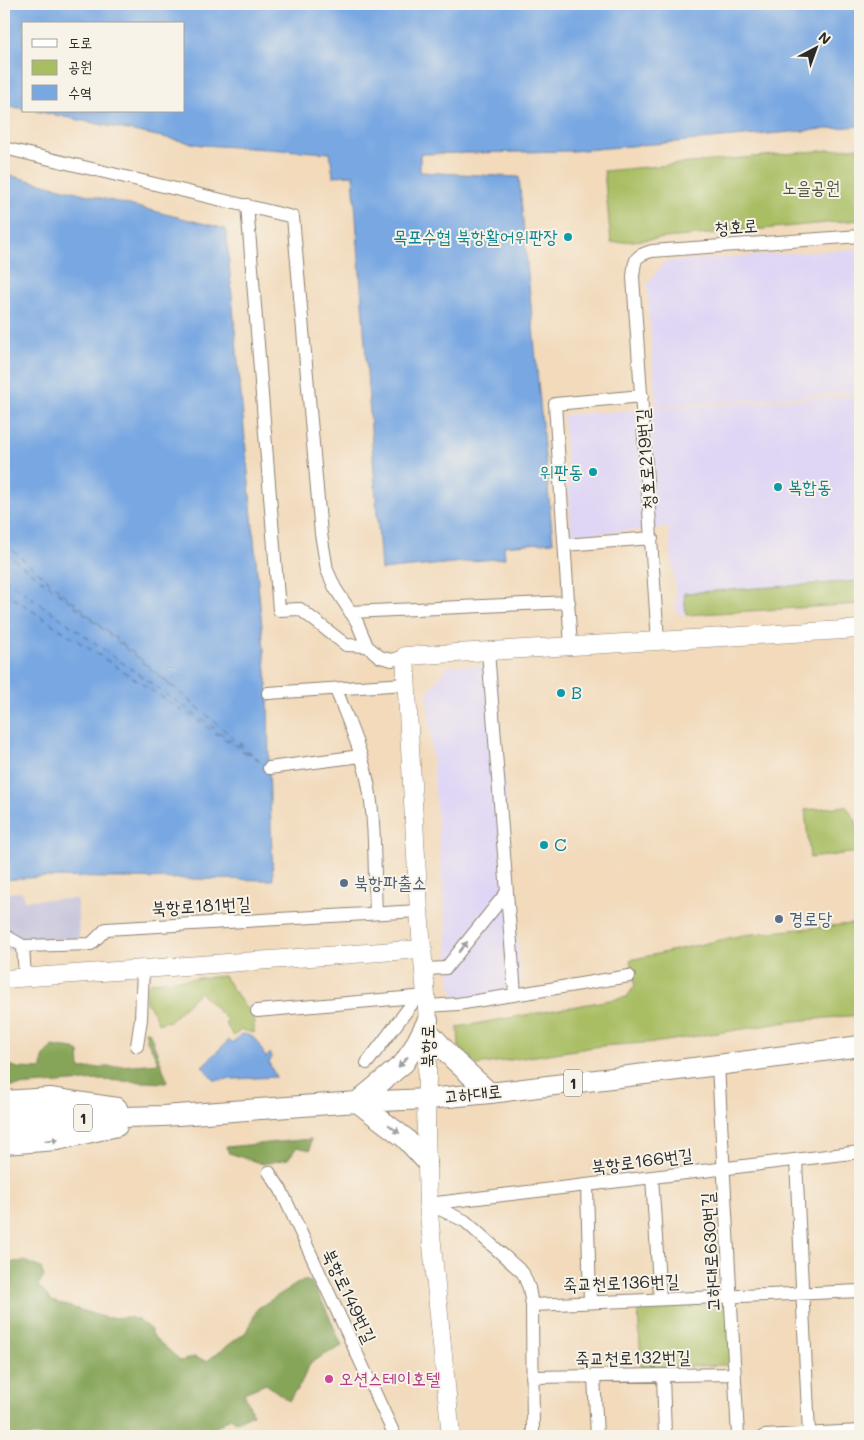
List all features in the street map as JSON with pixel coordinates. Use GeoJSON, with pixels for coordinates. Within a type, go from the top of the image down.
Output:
{"type":"FeatureCollection","features":[{"type":"Feature","properties":{"kind":"main road"},"geometry":{"type":"LineString","coordinates":[[425,1010],[454,1060],[490,1093]]}},
{"type":"Feature","properties":{"kind":"main road"},"geometry":{"type":"LineString","coordinates":[[425,1010],[414,1049],[404,1063],[357,1102],[405,1138],[426,1162]]}},
{"type":"Feature","properties":{"kind":"main road","name":"고하대로"},"geometry":{"type":"LineString","coordinates":[[4,1116],[83,1118],[163,1116],[357,1102],[428,1099],[490,1093],[860,1046]]}},
{"type":"Feature","properties":{"kind":"main road"},"geometry":{"type":"LineString","coordinates":[[4,1101],[50,1098],[163,1116]]}},
{"type":"Feature","properties":{"kind":"main road"},"geometry":{"type":"LineString","coordinates":[[4,1144],[57,1140],[163,1116]]}},
{"type":"Feature","properties":{"kind":"main road","name":"고하대로"},"geometry":{"type":"LineString","coordinates":[[4,1128],[83,1118]]}},
{"type":"Feature","properties":{"kind":"street"},"geometry":{"type":"LineString","coordinates":[[4,148],[293,217],[321,534],[328,570],[335,588],[357,622],[366,646]]}},
{"type":"Feature","properties":{"kind":"street"},"geometry":{"type":"LineString","coordinates":[[247,205],[279,610],[300,609],[346,645],[366,646],[380,656],[392,660],[405,656],[860,629]]}},
{"type":"Feature","properties":{"kind":"street","name":"청호로"},"geometry":{"type":"LineString","coordinates":[[633,277],[636,259],[639,255],[652,251],[860,236]]}},
{"type":"Feature","properties":{"kind":"street","name":"청호로219번길"},"geometry":{"type":"LineString","coordinates":[[633,277],[658,641]]}},
{"type":"Feature","properties":{"kind":"street"},"geometry":{"type":"LineString","coordinates":[[571,646],[555,404],[642,396]]}},
{"type":"Feature","properties":{"kind":"street"},"geometry":{"type":"LineString","coordinates":[[565,545],[652,538]]}},
{"type":"Feature","properties":{"kind":"street"},"geometry":{"type":"LineString","coordinates":[[350,612],[569,602]]}},
{"type":"Feature","properties":{"kind":"street"},"geometry":{"type":"LineString","coordinates":[[488,651],[515,994]]}},
{"type":"Feature","properties":{"kind":"street","name":"북항로"},"geometry":{"type":"LineString","coordinates":[[405,656],[419,911],[425,969],[428,1204],[451,1436]]}},
{"type":"Feature","properties":{"kind":"street"},"geometry":{"type":"LineString","coordinates":[[268,692],[406,684]]}},
{"type":"Feature","properties":{"kind":"street"},"geometry":{"type":"LineString","coordinates":[[336,689],[360,756],[369,792],[373,835],[376,914]]}},
{"type":"Feature","properties":{"kind":"street"},"geometry":{"type":"LineString","coordinates":[[268,768],[360,756]]}},
{"type":"Feature","properties":{"kind":"street"},"geometry":{"type":"LineString","coordinates":[[425,969],[446,968],[507,892]]}},
{"type":"Feature","properties":{"kind":"street","name":"북항로181번길"},"geometry":{"type":"LineString","coordinates":[[23,946],[91,944],[106,929],[419,911]]}},
{"type":"Feature","properties":{"kind":"street"},"geometry":{"type":"LineString","coordinates":[[4,935],[23,946],[25,977]]}},
{"type":"Feature","properties":{"kind":"street"},"geometry":{"type":"LineString","coordinates":[[4,978],[423,949]]}},
{"type":"Feature","properties":{"kind":"street"},"geometry":{"type":"LineString","coordinates":[[137,1046],[141,1019],[144,969]]}},
{"type":"Feature","properties":{"kind":"street"},"geometry":{"type":"LineString","coordinates":[[257,1011],[425,1010],[629,976]]}},
{"type":"Feature","properties":{"kind":"street"},"geometry":{"type":"LineString","coordinates":[[367,1063],[425,1010]]}},
{"type":"Feature","properties":{"kind":"street","name":"고하대로630번길"},"geometry":{"type":"LineString","coordinates":[[718,1065],[738,1436]]}},
{"type":"Feature","properties":{"kind":"street","name":"북항로166번길"},"geometry":{"type":"LineString","coordinates":[[428,1204],[860,1152]]}},
{"type":"Feature","properties":{"kind":"street"},"geometry":{"type":"LineString","coordinates":[[796,1160],[809,1434]]}},
{"type":"Feature","properties":{"kind":"street","name":"북항로149번길"},"geometry":{"type":"LineString","coordinates":[[269,1172],[281,1190],[395,1436]]}},
{"type":"Feature","properties":{"kind":"street"},"geometry":{"type":"LineString","coordinates":[[652,1177],[660,1299]]}},
{"type":"Feature","properties":{"kind":"street"},"geometry":{"type":"LineString","coordinates":[[587,1185],[590,1302]]}},
{"type":"Feature","properties":{"kind":"street"},"geometry":{"type":"LineString","coordinates":[[428,1204],[465,1222],[523,1273],[529,1288],[532,1304],[533,1436]]}},
{"type":"Feature","properties":{"kind":"street","name":"죽교천로136번길"},"geometry":{"type":"LineString","coordinates":[[532,1304],[860,1290]]}},
{"type":"Feature","properties":{"kind":"street","name":"죽교천로132번길"},"geometry":{"type":"LineString","coordinates":[[532,1377],[735,1374]]}},
{"type":"Feature","properties":{"kind":"street"},"geometry":{"type":"LineString","coordinates":[[663,1375],[665,1436]]}},
{"type":"Feature","properties":{"kind":"street"},"geometry":{"type":"LineString","coordinates":[[594,1376],[597,1436]]}},
{"type":"Feature","properties":{"kind":"street"},"geometry":{"type":"LineString","coordinates":[[764,1436],[860,1431]]}},
{"type":"Feature","properties":{"kind":"shaded area"},"geometry":{"type":"Polygon","coordinates":[[[856,249],[860,253],[860,392],[656,407],[647,285],[664,262],[856,249]]]}},
{"type":"Feature","properties":{"kind":"shaded area"},"geometry":{"type":"Polygon","coordinates":[[[860,395],[860,604],[686,615],[677,613],[668,527],[572,535],[563,415],[860,395]]]}},
{"type":"Feature","properties":{"kind":"shaded area"},"geometry":{"type":"Polygon","coordinates":[[[496,665],[521,988],[456,1000],[451,988],[427,693],[448,666],[496,665]]]}},
{"type":"Feature","properties":{"kind":"shaded area"},"geometry":{"type":"Polygon","coordinates":[[[23,892],[24,900],[77,899],[79,938],[26,941],[26,949],[4,951],[4,893],[23,892]]]}},
{"type":"Feature","properties":{"kind":"green space","name":"노을공원"},"geometry":{"type":"Polygon","coordinates":[[[860,147],[860,220],[611,243],[604,171],[860,147]]]}},
{"type":"Feature","properties":{"kind":"green space"},"geometry":{"type":"Polygon","coordinates":[[[860,581],[860,604],[686,615],[684,593],[860,581]]]}},
{"type":"Feature","properties":{"kind":"green space"},"geometry":{"type":"Polygon","coordinates":[[[846,806],[856,821],[859,852],[810,858],[805,810],[846,806]]]}},
{"type":"Feature","properties":{"kind":"green space"},"geometry":{"type":"Polygon","coordinates":[[[860,923],[860,1015],[794,1021],[660,1042],[601,1046],[477,1065],[459,1047],[458,1027],[627,997],[635,985],[630,960],[743,935],[860,923]]]}},
{"type":"Feature","properties":{"kind":"green space"},"geometry":{"type":"Polygon","coordinates":[[[224,976],[254,1020],[254,1033],[241,1030],[234,1036],[225,1024],[227,1020],[200,992],[169,1022],[165,1021],[159,1024],[151,1008],[146,1003],[147,986],[152,982],[224,976]]]}},
{"type":"Feature","properties":{"kind":"green space"},"geometry":{"type":"Polygon","coordinates":[[[145,1031],[149,1031],[167,1080],[166,1083],[99,1080],[4,1087],[4,1063],[18,1068],[42,1069],[43,1058],[52,1046],[74,1049],[79,1052],[80,1069],[159,1063],[147,1040],[145,1031]]]}},
{"type":"Feature","properties":{"kind":"green space"},"geometry":{"type":"Polygon","coordinates":[[[311,1139],[310,1150],[297,1147],[288,1159],[263,1164],[229,1153],[226,1147],[311,1139]]]}},
{"type":"Feature","properties":{"kind":"green space"},"geometry":{"type":"Polygon","coordinates":[[[24,1261],[41,1268],[44,1277],[38,1285],[52,1301],[106,1318],[129,1317],[138,1320],[150,1329],[155,1338],[181,1361],[194,1357],[207,1361],[246,1332],[258,1308],[303,1280],[311,1282],[325,1307],[342,1346],[311,1362],[297,1391],[295,1391],[289,1401],[266,1384],[244,1393],[253,1414],[237,1422],[230,1418],[215,1428],[217,1436],[4,1436],[4,1263],[24,1261]]]}},
{"type":"Feature","properties":{"kind":"green space"},"geometry":{"type":"Polygon","coordinates":[[[720,1304],[728,1309],[731,1361],[726,1365],[641,1368],[638,1307],[720,1304]]]}},
{"type":"Feature","properties":{"kind":"water"},"geometry":{"type":"Polygon","coordinates":[[[4,4],[860,4],[860,126],[573,151],[420,154],[420,172],[519,177],[553,542],[504,546],[505,558],[381,570],[353,175],[333,176],[330,153],[201,145],[40,112],[185,112],[185,22],[22,22],[22,109],[4,105],[4,4]]]}},
{"type":"Feature","properties":{"kind":"water"},"geometry":{"type":"Polygon","coordinates":[[[4,174],[226,229],[268,693],[273,880],[40,877],[4,880],[4,174]]]}},
{"type":"Feature","properties":{"kind":"water"},"geometry":{"type":"Polygon","coordinates":[[[241,1034],[254,1038],[266,1058],[270,1053],[272,1057],[269,1063],[276,1077],[214,1080],[202,1066],[229,1040],[232,1043],[241,1034]]]}},
{"type":"Feature","properties":{"kind":"ferry route"},"geometry":{"type":"LineString","coordinates":[[4,543],[264,764]]}},
{"type":"Feature","properties":{"kind":"ferry route"},"geometry":{"type":"LineString","coordinates":[[4,552],[68,600],[173,688]]}},
{"type":"Feature","properties":{"kind":"ferry route"},"geometry":{"type":"LineString","coordinates":[[4,578],[260,761]]}},
{"type":"Feature","properties":{"kind":"ferry route"},"geometry":{"type":"LineString","coordinates":[[4,592],[249,755]]}},
{"type":"Feature","properties":{"kind":"place","name":"목포수협 북항활어위판장"},"geometry":{"type":"Point","coordinates":[568,237]}},
{"type":"Feature","properties":{"kind":"place","name":"위판동"},"geometry":{"type":"Point","coordinates":[593,472]}},
{"type":"Feature","properties":{"kind":"place","name":"복합동"},"geometry":{"type":"Point","coordinates":[778,487]}},
{"type":"Feature","properties":{"kind":"place","name":"B"},"geometry":{"type":"Point","coordinates":[561,693]}},
{"type":"Feature","properties":{"kind":"place","name":"C"},"geometry":{"type":"Point","coordinates":[544,845]}},
{"type":"Feature","properties":{"kind":"place","name":"북항파출소"},"geometry":{"type":"Point","coordinates":[344,883]}},
{"type":"Feature","properties":{"kind":"place","name":"경로당"},"geometry":{"type":"Point","coordinates":[779,919]}},
{"type":"Feature","properties":{"kind":"place","name":"오션스테이호텔"},"geometry":{"type":"Point","coordinates":[329,1379]}}]}
